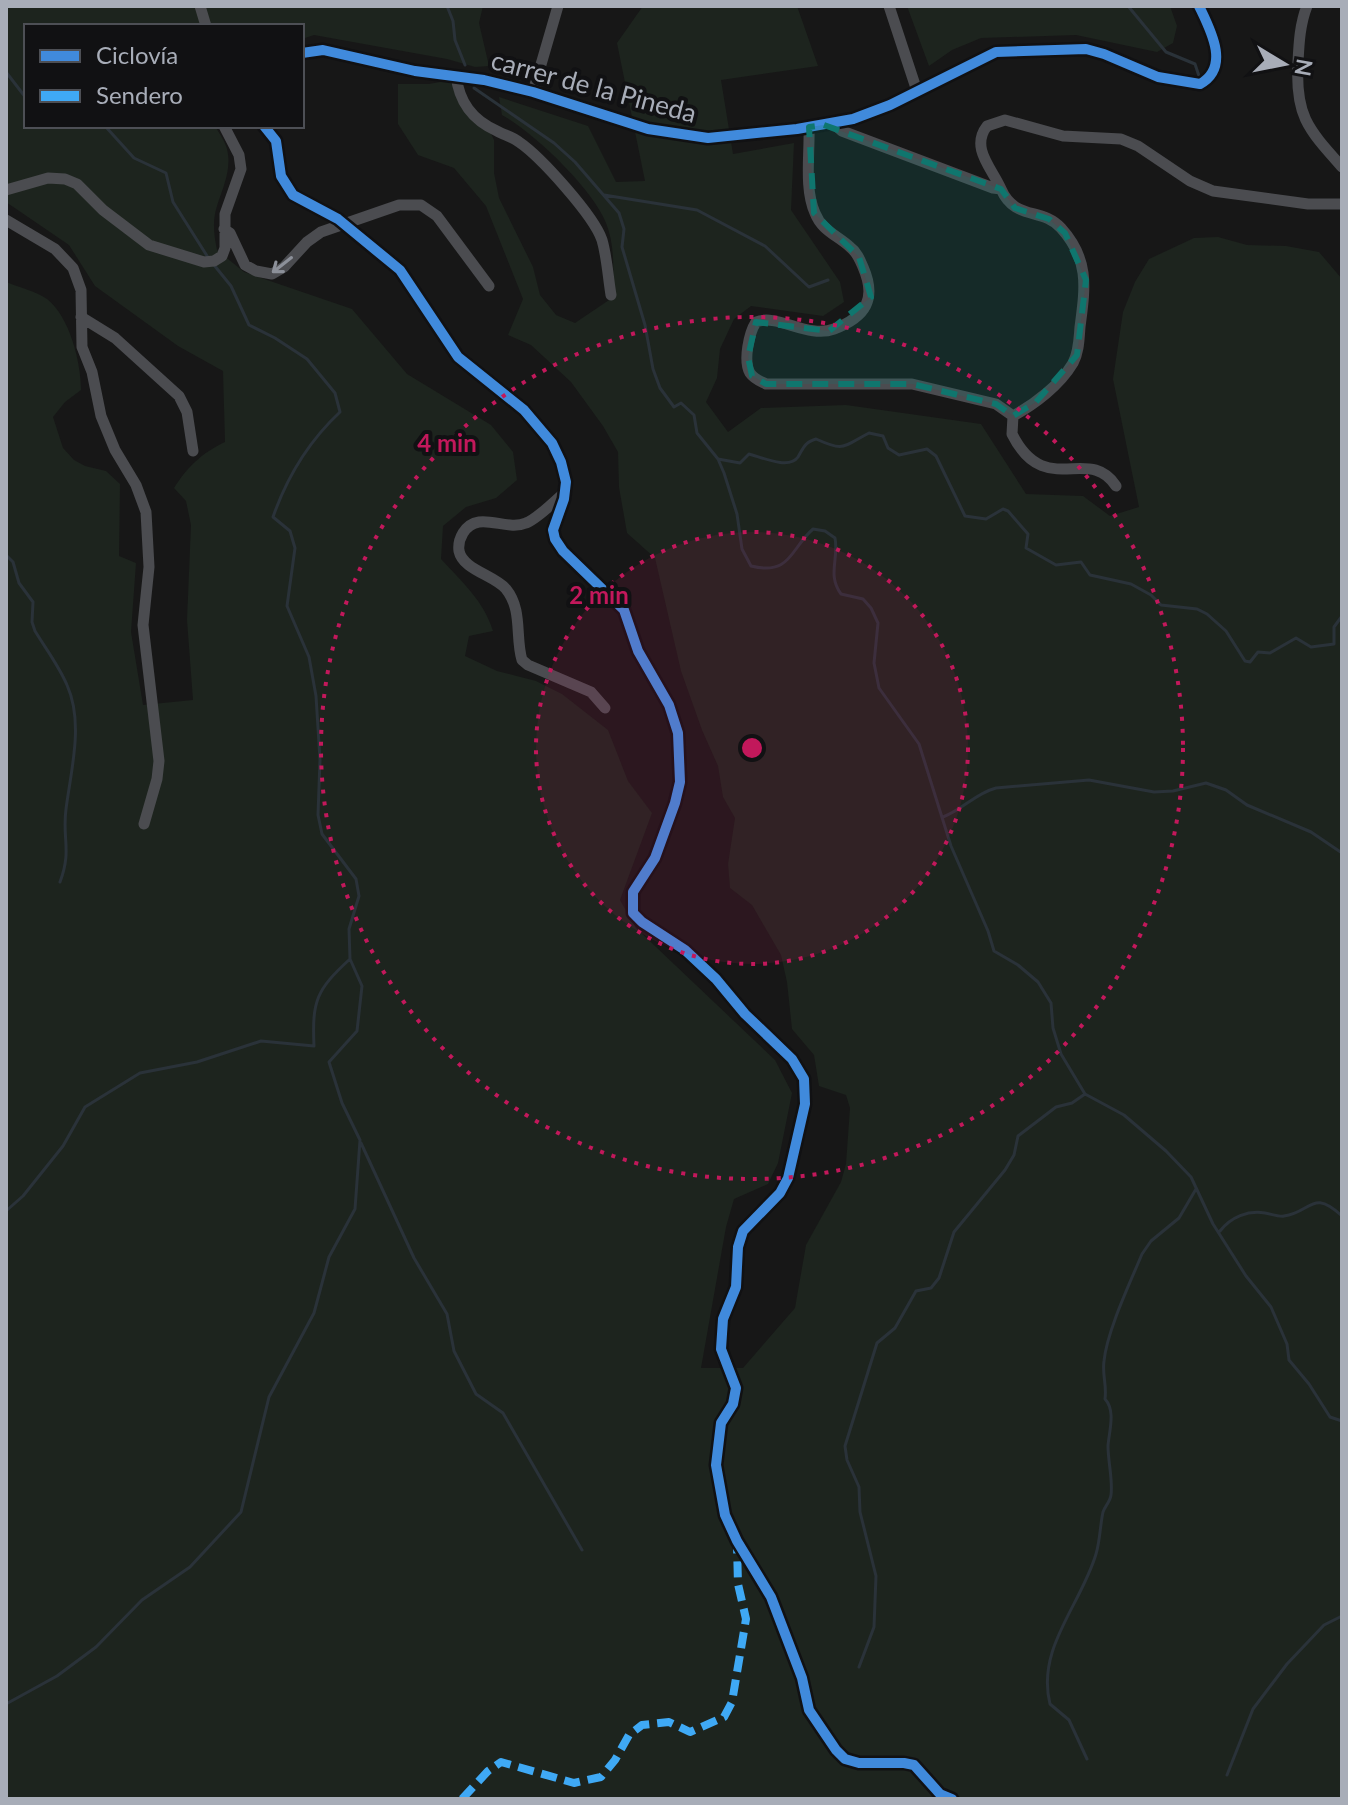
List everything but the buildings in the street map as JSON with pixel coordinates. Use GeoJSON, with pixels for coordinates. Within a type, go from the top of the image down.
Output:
{"type":"FeatureCollection","features":[{"type":"Feature","properties":{"kind":"street"},"geometry":{"type":"LineString","coordinates":[[533,92],[558,6]]}},
{"type":"Feature","properties":{"kind":"street"},"geometry":{"type":"LineString","coordinates":[[889,6],[917,91]]}},
{"type":"Feature","properties":{"kind":"street","name":"carrer de la Pineda"},"geometry":{"type":"LineString","coordinates":[[304,53],[323,50],[415,71],[456,75],[533,92],[648,129],[679,135],[722,137],[834,124],[890,105],[996,52],[1076,48],[1104,54],[1158,77],[1200,84],[1210,77],[1216,51],[1199,6]]}},
{"type":"Feature","properties":{"kind":"street"},"geometry":{"type":"LineString","coordinates":[[1307,6],[1299,46],[1297,98],[1316,139],[1342,167]]}},
{"type":"Feature","properties":{"kind":"street"},"geometry":{"type":"LineString","coordinates":[[456,75],[458,89],[471,113],[489,127],[520,142],[556,177],[596,226],[611,295]]}},
{"type":"Feature","properties":{"kind":"street"},"geometry":{"type":"LineString","coordinates":[[1013,416],[1036,402],[1071,366],[1077,355],[1086,280],[1082,262],[1059,225],[1015,208],[1001,189],[982,153],[980,140],[987,126],[1005,120],[1063,136],[1121,139],[1138,146],[1190,181],[1213,191],[1308,204],[1342,204]]}},
{"type":"Feature","properties":{"kind":"street"},"geometry":{"type":"LineString","coordinates":[[834,124],[842,131],[1001,189]]}},
{"type":"Feature","properties":{"kind":"street"},"geometry":{"type":"LineString","coordinates":[[809,127],[810,187],[814,213],[830,234],[850,246],[859,257],[869,281],[870,299],[851,319],[829,331],[812,331],[764,320],[756,322],[751,330],[749,372],[766,384],[912,384],[996,404],[1013,416]]}},
{"type":"Feature","properties":{"kind":"street"},"geometry":{"type":"LineString","coordinates":[[6,190],[48,178],[72,181],[103,210],[149,245],[204,262],[214,261],[222,256],[225,248],[225,214],[241,169],[239,155],[225,128]]}},
{"type":"Feature","properties":{"kind":"street"},"geometry":{"type":"LineString","coordinates":[[266,128],[276,141],[281,176],[293,195],[346,225],[400,270],[458,357],[534,420],[552,443],[566,482],[554,525],[555,539],[563,551],[624,610],[638,651],[669,705],[678,733],[680,782],[655,858],[633,892],[633,913],[685,950],[716,979],[745,1014],[792,1059],[804,1079],[805,1104],[788,1178],[780,1193],[743,1231],[738,1247],[736,1287],[720,1332],[721,1349],[736,1388],[733,1404],[721,1423],[716,1465],[725,1515],[771,1597],[802,1678],[809,1710],[839,1755],[867,1765],[914,1765],[940,1794],[952,1799]]}},
{"type":"Feature","properties":{"kind":"street"},"geometry":{"type":"LineString","coordinates":[[224,228],[230,233],[245,265],[268,274],[284,267],[314,236],[399,205],[421,205],[437,216],[489,286]]}},
{"type":"Feature","properties":{"kind":"street"},"geometry":{"type":"LineString","coordinates":[[6,220],[43,241],[73,268],[81,290],[82,347],[92,372],[101,416],[115,450],[142,499],[148,525],[149,567],[143,625],[159,761],[144,824]]}},
{"type":"Feature","properties":{"kind":"street"},"geometry":{"type":"LineString","coordinates":[[81,317],[115,338],[179,396],[187,412],[193,451]]}},
{"type":"Feature","properties":{"kind":"street"},"geometry":{"type":"LineString","coordinates":[[1013,416],[1012,434],[1015,441],[1036,465],[1055,470],[1083,467],[1104,474],[1116,486]]}},
{"type":"Feature","properties":{"kind":"street"},"geometry":{"type":"LineString","coordinates":[[565,493],[528,523],[514,525],[482,521],[473,524],[463,533],[459,551],[467,562],[496,581],[510,596],[517,617],[522,660],[591,692],[605,708]]}},
{"type":"Feature","properties":{"kind":"highlighted area"},"geometry":{"type":"Polygon","coordinates":[[[824,125],[1001,189],[1015,208],[1049,219],[1065,233],[1086,280],[1077,355],[1036,402],[1013,416],[996,404],[912,384],[766,384],[752,376],[748,357],[756,322],[829,331],[871,297],[859,257],[814,213],[809,127],[824,125]]]}},
{"type":"Feature","properties":{"kind":"shaded area"},"geometry":{"type":"Polygon","coordinates":[[[6,6],[483,6],[479,23],[489,66],[475,67],[314,35],[304,38],[304,24],[24,24],[24,128],[216,128],[228,156],[226,178],[214,217],[217,250],[244,272],[352,309],[407,374],[491,425],[513,452],[517,480],[496,498],[466,507],[443,526],[441,559],[478,601],[493,631],[469,636],[465,656],[497,671],[536,681],[562,694],[608,730],[628,781],[652,813],[620,900],[636,928],[775,1060],[792,1093],[778,1163],[768,1184],[734,1199],[726,1227],[701,1368],[743,1368],[795,1308],[806,1245],[841,1182],[846,1164],[850,1108],[846,1095],[819,1086],[814,1055],[792,1029],[781,955],[752,905],[730,888],[728,864],[735,818],[723,797],[718,766],[681,671],[655,558],[627,533],[619,487],[618,452],[571,382],[531,345],[508,335],[523,299],[486,206],[454,168],[418,155],[398,124],[398,84],[452,80],[488,127],[494,140],[494,173],[499,198],[533,267],[540,295],[556,315],[575,323],[612,298],[613,260],[606,223],[576,178],[545,148],[502,115],[499,97],[588,126],[616,182],[645,181],[617,43],[643,6],[797,6],[818,66],[721,80],[733,154],[794,143],[791,210],[840,282],[844,302],[823,316],[751,306],[734,319],[720,349],[717,378],[706,402],[728,432],[761,408],[846,405],[981,424],[1026,494],[1083,496],[1110,516],[1139,507],[1113,379],[1123,312],[1135,282],[1149,259],[1194,238],[1218,237],[1247,245],[1286,246],[1319,252],[1342,279],[1342,1799],[6,1799],[6,282],[47,299],[62,317],[73,341],[81,390],[65,402],[53,417],[63,448],[74,460],[106,471],[120,484],[119,556],[136,563],[131,632],[143,705],[193,700],[187,620],[191,525],[186,501],[174,488],[196,461],[225,442],[223,371],[178,346],[95,286],[69,245],[6,202],[6,6]]]}},
{"type":"Feature","properties":{"kind":"shaded area"},"geometry":{"type":"Polygon","coordinates":[[[907,6],[1170,6],[1177,26],[1173,43],[1157,52],[1076,35],[981,38],[952,50],[929,66],[907,6]]]}},
{"type":"Feature","properties":{"kind":"waterway"},"geometry":{"type":"LineString","coordinates":[[447,6],[465,65]]}},
{"type":"Feature","properties":{"kind":"waterway"},"geometry":{"type":"LineString","coordinates":[[1128,6],[1166,52],[1195,64],[1200,79]]}},
{"type":"Feature","properties":{"kind":"waterway"},"geometry":{"type":"LineString","coordinates":[[6,72],[24,95]]}},
{"type":"Feature","properties":{"kind":"waterway"},"geometry":{"type":"LineString","coordinates":[[474,88],[554,143],[575,162],[619,213],[624,229],[622,247],[660,388],[674,407],[681,403],[694,415],[697,433],[718,459],[737,514],[742,549],[751,566],[764,568],[782,564],[813,529],[825,531],[835,538],[834,573],[837,587],[841,594],[863,599],[878,623],[874,663],[879,688],[919,744],[951,846],[994,951],[1038,982],[1051,1003],[1053,1028],[1061,1054],[1085,1094],[1124,1115],[1191,1177],[1213,1224],[1246,1276],[1271,1307],[1287,1344],[1289,1360],[1330,1417],[1342,1421]]}},
{"type":"Feature","properties":{"kind":"waterway"},"geometry":{"type":"LineString","coordinates":[[107,128],[134,158],[166,173],[173,202],[209,259]]}},
{"type":"Feature","properties":{"kind":"waterway"},"geometry":{"type":"LineString","coordinates":[[604,195],[697,210],[765,246],[809,287],[828,280]]}},
{"type":"Feature","properties":{"kind":"waterway"},"geometry":{"type":"LineString","coordinates":[[6,1704],[57,1676],[96,1647],[142,1600],[190,1567],[241,1512],[269,1397],[314,1313],[329,1257],[355,1209],[360,1140],[342,1103],[329,1062],[357,1031],[362,986],[350,959],[349,929],[359,896],[356,879],[322,834],[318,815],[320,760],[316,696],[309,657],[287,606],[295,548],[290,531],[273,517],[300,460],[340,412],[335,393],[307,359],[249,325],[231,286],[214,265]]}},
{"type":"Feature","properties":{"kind":"waterway"},"geometry":{"type":"LineString","coordinates":[[718,459],[740,463],[749,454],[775,462],[794,461],[803,448],[816,439],[838,447],[869,433],[883,436],[888,448],[899,455],[927,449],[936,456],[965,516],[986,519],[1003,509],[1008,511],[1028,534],[1026,548],[1056,565],[1081,562],[1090,575],[1131,584],[1151,595],[1161,605],[1197,609],[1207,614],[1226,631],[1245,661],[1250,662],[1258,652],[1270,653],[1296,638],[1311,647],[1334,644],[1334,627],[1342,616]]}},
{"type":"Feature","properties":{"kind":"waterway"},"geometry":{"type":"LineString","coordinates":[[6,555],[13,562],[19,583],[33,602],[35,631],[64,678],[75,715],[75,747],[65,819],[66,853],[60,882]]}},
{"type":"Feature","properties":{"kind":"waterway"},"geometry":{"type":"LineString","coordinates":[[943,817],[996,788],[1089,780],[1154,792],[1206,783],[1226,790],[1247,805],[1311,832],[1342,853]]}},
{"type":"Feature","properties":{"kind":"waterway"},"geometry":{"type":"LineString","coordinates":[[6,1211],[23,1196],[63,1146],[85,1107],[140,1073],[197,1062],[261,1041],[314,1046],[318,997],[330,979],[350,959]]}},
{"type":"Feature","properties":{"kind":"waterway"},"geometry":{"type":"LineString","coordinates":[[859,1667],[874,1627],[876,1576],[860,1512],[859,1487],[847,1460],[845,1446],[877,1343],[895,1328],[916,1291],[931,1288],[939,1278],[954,1232],[1005,1170],[1014,1155],[1018,1136],[1056,1107],[1072,1103],[1085,1094]]}},
{"type":"Feature","properties":{"kind":"waterway"},"geometry":{"type":"LineString","coordinates":[[361,1143],[414,1258],[447,1314],[454,1351],[476,1394],[503,1413],[582,1550]]}},
{"type":"Feature","properties":{"kind":"waterway"},"geometry":{"type":"LineString","coordinates":[[1087,1759],[1069,1720],[1050,1704],[1047,1684],[1054,1645],[1089,1573],[1097,1549],[1103,1512],[1111,1495],[1108,1446],[1111,1415],[1105,1399],[1104,1371],[1106,1349],[1142,1254],[1151,1241],[1179,1218],[1196,1189]]}},
{"type":"Feature","properties":{"kind":"waterway"},"geometry":{"type":"LineString","coordinates":[[1220,1231],[1229,1222],[1246,1214],[1259,1212],[1284,1216],[1318,1203],[1342,1216]]}},
{"type":"Feature","properties":{"kind":"waterway"},"geometry":{"type":"LineString","coordinates":[[1227,1775],[1253,1709],[1287,1664],[1324,1625],[1342,1616]]}},
{"type":"Feature","properties":{"kind":"marked path"},"geometry":{"type":"LineString","coordinates":[[462,1799],[488,1771],[501,1762],[574,1783],[601,1777],[629,1735],[642,1725],[669,1722],[690,1732],[724,1717],[732,1702],[746,1619],[738,1584],[737,1546]]}},
{"type":"Feature","properties":{"kind":"cycle path"},"geometry":{"type":"LineString","coordinates":[[304,53],[323,50],[415,71],[484,80],[533,92],[648,129],[708,138],[797,129],[853,119],[890,105],[996,52],[1086,49],[1158,77],[1200,84],[1209,77],[1216,58],[1212,36],[1199,6]]}},
{"type":"Feature","properties":{"kind":"cycle path"},"geometry":{"type":"LineString","coordinates":[[266,128],[276,141],[281,176],[293,195],[338,219],[400,270],[458,357],[524,410],[552,443],[566,482],[564,499],[553,530],[555,539],[563,551],[624,610],[638,651],[669,705],[678,733],[680,782],[655,858],[633,892],[633,913],[685,950],[716,979],[745,1014],[792,1059],[804,1079],[805,1104],[788,1178],[780,1193],[743,1231],[738,1247],[736,1287],[723,1319],[721,1349],[736,1388],[733,1404],[721,1423],[716,1465],[725,1515],[771,1597],[802,1678],[809,1710],[836,1750],[845,1759],[859,1763],[914,1765],[940,1794],[952,1799]]}}]}
